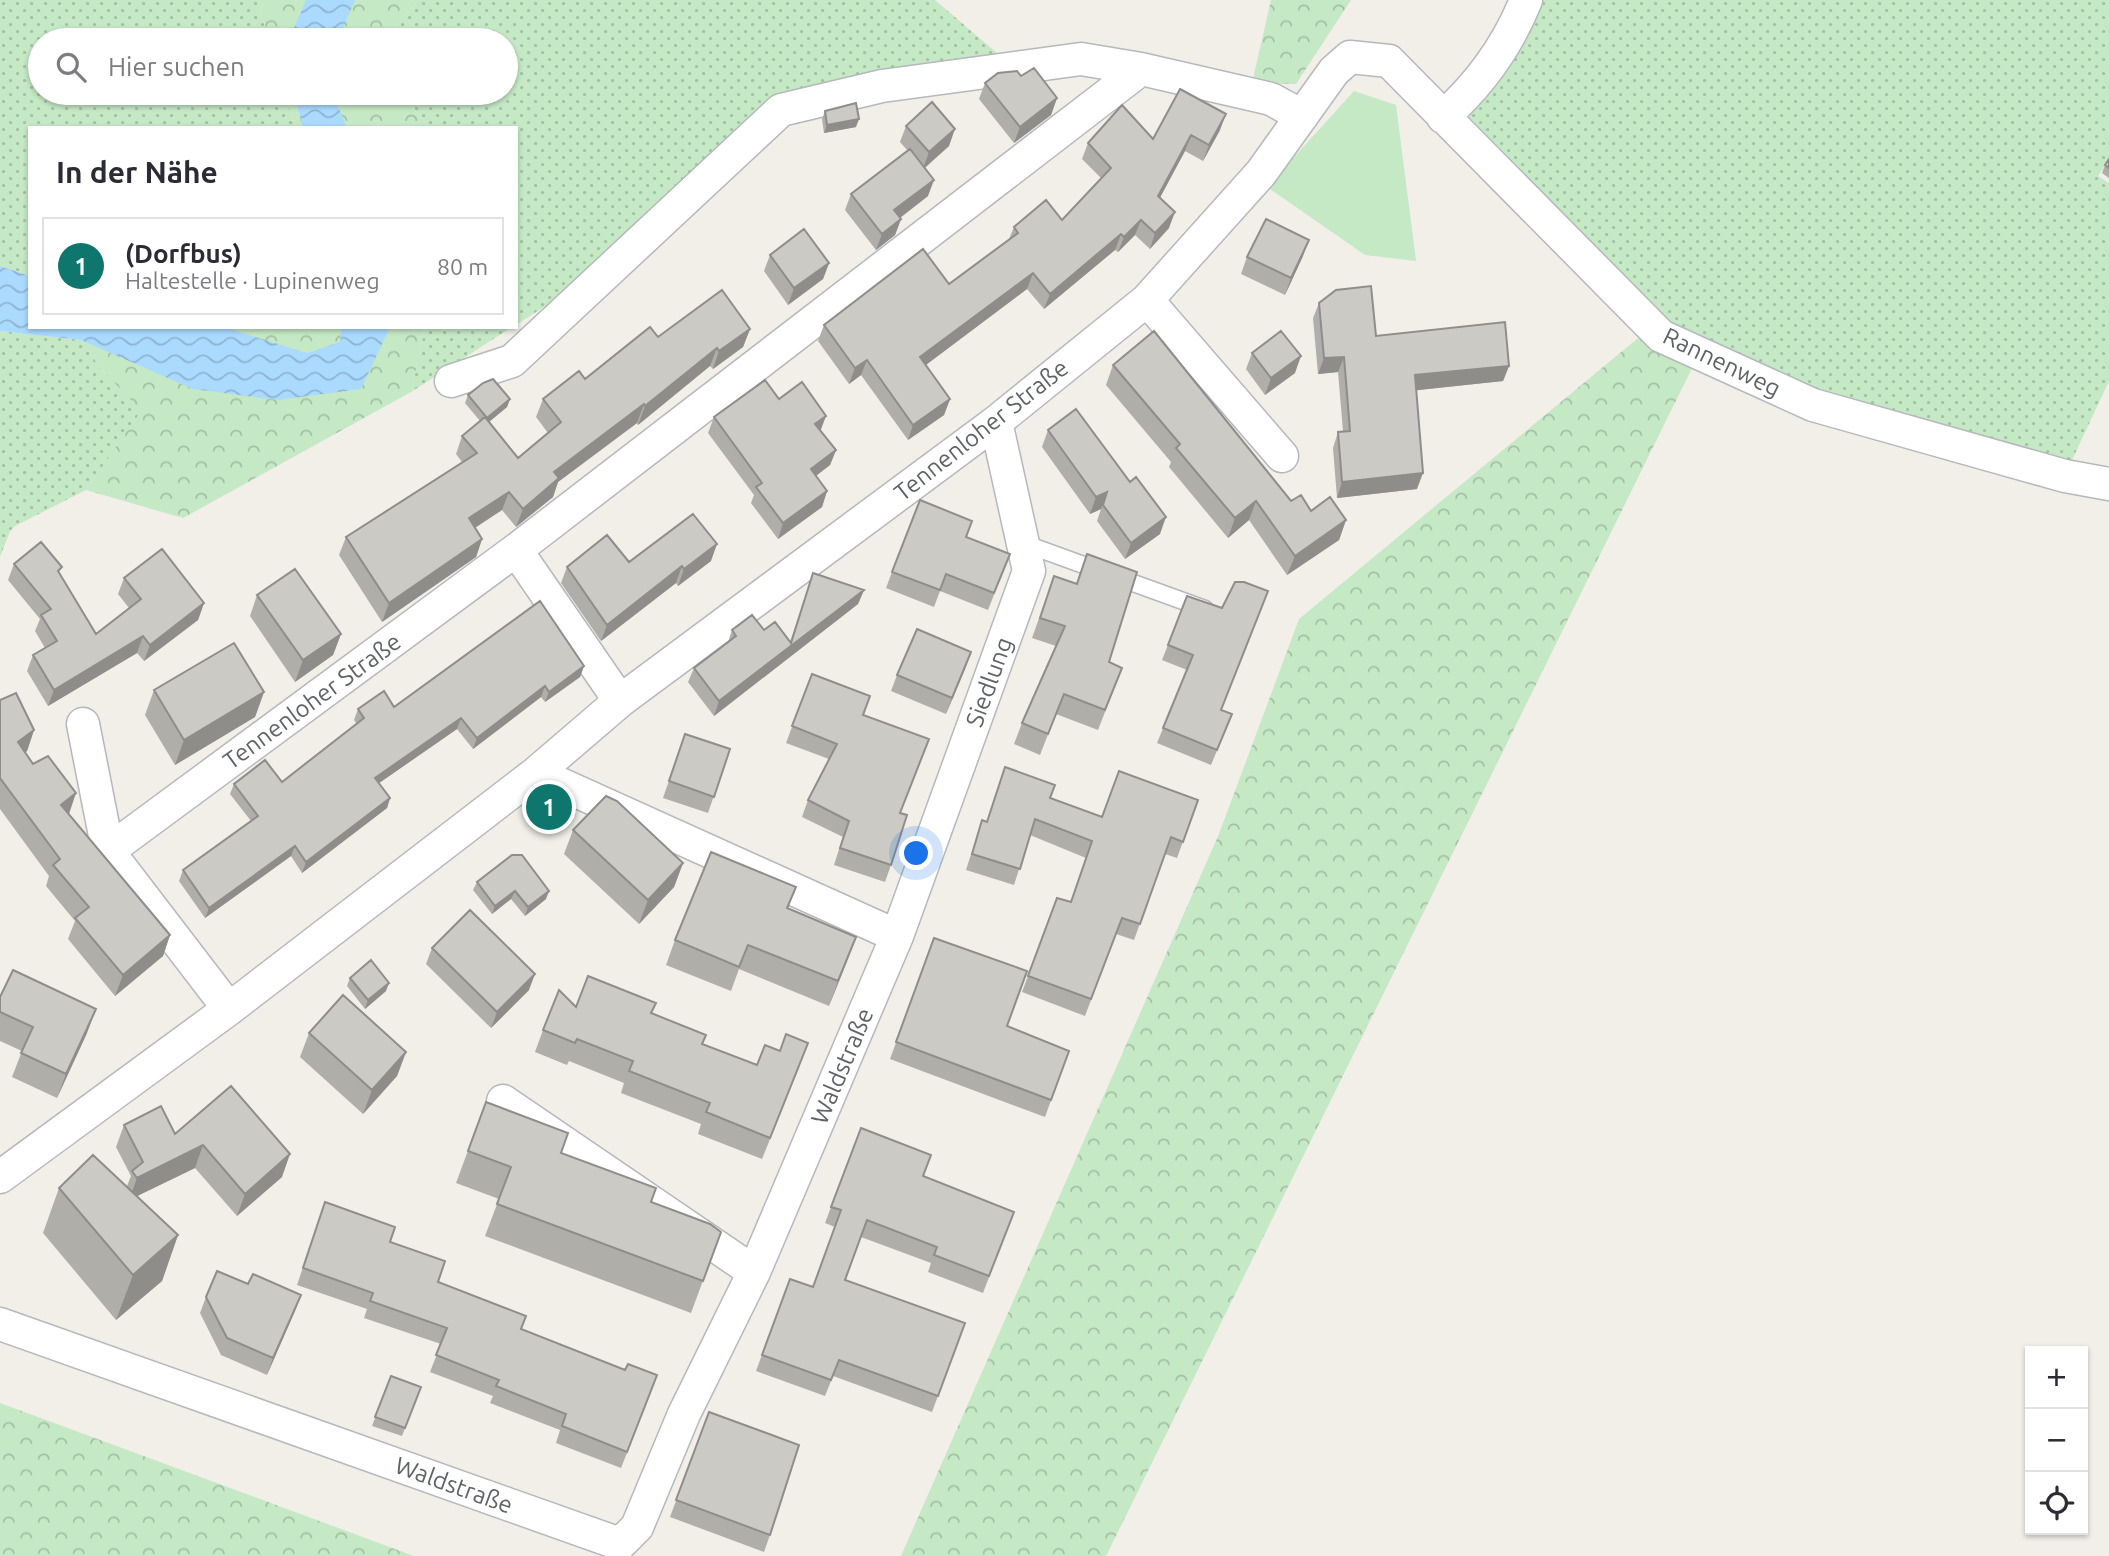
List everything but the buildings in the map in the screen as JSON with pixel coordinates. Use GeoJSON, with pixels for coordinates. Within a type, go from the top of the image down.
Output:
{"type":"FeatureCollection","features":[{"type":"Feature","properties":{"kind":"street"},"geometry":{"type":"LineString","coordinates":[[1443,117],[1463,100],[1491,64],[1517,24],[1526,0]]}},
{"type":"Feature","properties":{"kind":"street","name":"Rannenweg"},"geometry":{"type":"LineString","coordinates":[[1350,57],[1389,61],[1661,336],[1813,405],[2065,476],[2109,484]]}},
{"type":"Feature","properties":{"kind":"street","name":"Tennenloher Straße"},"geometry":{"type":"LineString","coordinates":[[0,1177],[229,1009],[536,773],[620,701],[996,422],[1147,300],[1261,173],[1334,71],[1350,57]]}},
{"type":"Feature","properties":{"kind":"street"},"geometry":{"type":"LineString","coordinates":[[451,381],[512,361],[781,110],[882,86],[1081,59],[1141,69],[1271,99],[1302,116]]}},
{"type":"Feature","properties":{"kind":"street","name":"Tennenloher Straße"},"geometry":{"type":"LineString","coordinates":[[108,851],[516,550],[1141,69]]}},
{"type":"Feature","properties":{"kind":"street"},"geometry":{"type":"LineString","coordinates":[[1147,300],[1282,456]]}},
{"type":"Feature","properties":{"kind":"street","name":"Siedlung"},"geometry":{"type":"LineString","coordinates":[[897,936],[1029,571],[996,422]]}},
{"type":"Feature","properties":{"kind":"street"},"geometry":{"type":"LineString","coordinates":[[516,550],[620,701]]}},
{"type":"Feature","properties":{"kind":"street"},"geometry":{"type":"LineString","coordinates":[[83,724],[108,851],[229,1009]]}},
{"type":"Feature","properties":{"kind":"street"},"geometry":{"type":"LineString","coordinates":[[536,773],[897,936]]}},
{"type":"Feature","properties":{"kind":"street","name":"Waldstraße"},"geometry":{"type":"LineString","coordinates":[[0,1324],[620,1544],[637,1527],[684,1414],[754,1272],[897,936]]}},
{"type":"Feature","properties":{"kind":"street"},"geometry":{"type":"LineString","coordinates":[[503,1101],[754,1272]]}},
{"type":"Feature","properties":{"kind":"lane"},"geometry":{"type":"LineString","coordinates":[[1023,543],[1207,609]]}},
{"type":"Feature","properties":{"kind":"green space"},"geometry":{"type":"Polygon","coordinates":[[[0,0],[266,0],[260,9],[266,28],[28,28],[28,105],[289,105],[295,126],[28,126],[28,275],[0,266],[0,0]]]}},
{"type":"Feature","properties":{"kind":"green space"},"geometry":{"type":"Polygon","coordinates":[[[266,0],[418,0],[394,28],[266,28],[260,9],[266,0]]]}},
{"type":"Feature","properties":{"kind":"green space"},"geometry":{"type":"Polygon","coordinates":[[[418,0],[935,0],[998,54],[773,101],[570,290],[518,324],[518,126],[427,126],[411,105],[518,105],[518,28],[394,28],[418,0]]]}},
{"type":"Feature","properties":{"kind":"green space"},"geometry":{"type":"Polygon","coordinates":[[[1271,0],[1351,0],[1296,84],[1252,83],[1271,0]]]}},
{"type":"Feature","properties":{"kind":"green space"},"geometry":{"type":"Polygon","coordinates":[[[1535,0],[2109,0],[2109,159],[2098,176],[2109,183],[2109,381],[2065,475],[1698,356],[1464,126],[1535,0]]]}},
{"type":"Feature","properties":{"kind":"green space"},"geometry":{"type":"Polygon","coordinates":[[[1354,91],[1396,105],[1416,261],[1365,255],[1267,187],[1354,91]]]}},
{"type":"Feature","properties":{"kind":"green space"},"geometry":{"type":"Polygon","coordinates":[[[289,105],[411,105],[427,126],[295,126],[289,105]]]}},
{"type":"Feature","properties":{"kind":"green space"},"geometry":{"type":"Polygon","coordinates":[[[1655,324],[1698,356],[1106,1556],[901,1556],[1219,834],[1299,619],[1655,324]]]}},
{"type":"Feature","properties":{"kind":"green space"},"geometry":{"type":"Polygon","coordinates":[[[84,329],[425,329],[411,392],[183,518],[86,490],[141,411],[99,366],[81,340],[84,329]]]}},
{"type":"Feature","properties":{"kind":"green space"},"geometry":{"type":"Polygon","coordinates":[[[425,329],[509,329],[411,392],[425,329]]]}},
{"type":"Feature","properties":{"kind":"green space"},"geometry":{"type":"Polygon","coordinates":[[[0,331],[81,340],[99,366],[142,411],[86,490],[15,526],[10,531],[0,557],[0,331]]]}},
{"type":"Feature","properties":{"kind":"green space"},"geometry":{"type":"Polygon","coordinates":[[[0,1403],[414,1556],[0,1556],[0,1403]]]}},
{"type":"Feature","properties":{"kind":"water"},"geometry":{"type":"Polygon","coordinates":[[[306,0],[355,0],[343,28],[294,28],[306,0]]]}},
{"type":"Feature","properties":{"kind":"water"},"geometry":{"type":"Polygon","coordinates":[[[297,105],[337,105],[346,126],[302,126],[297,105]]]}},
{"type":"Feature","properties":{"kind":"water"},"geometry":{"type":"Polygon","coordinates":[[[0,266],[28,275],[28,329],[229,329],[307,353],[340,342],[341,329],[389,329],[361,389],[278,400],[193,389],[81,340],[0,331],[0,266]]]}},
{"type":"Feature","properties":{"kind":"place","name":"(Dorfbus)"},"geometry":{"type":"Point","coordinates":[549,807]}}]}
